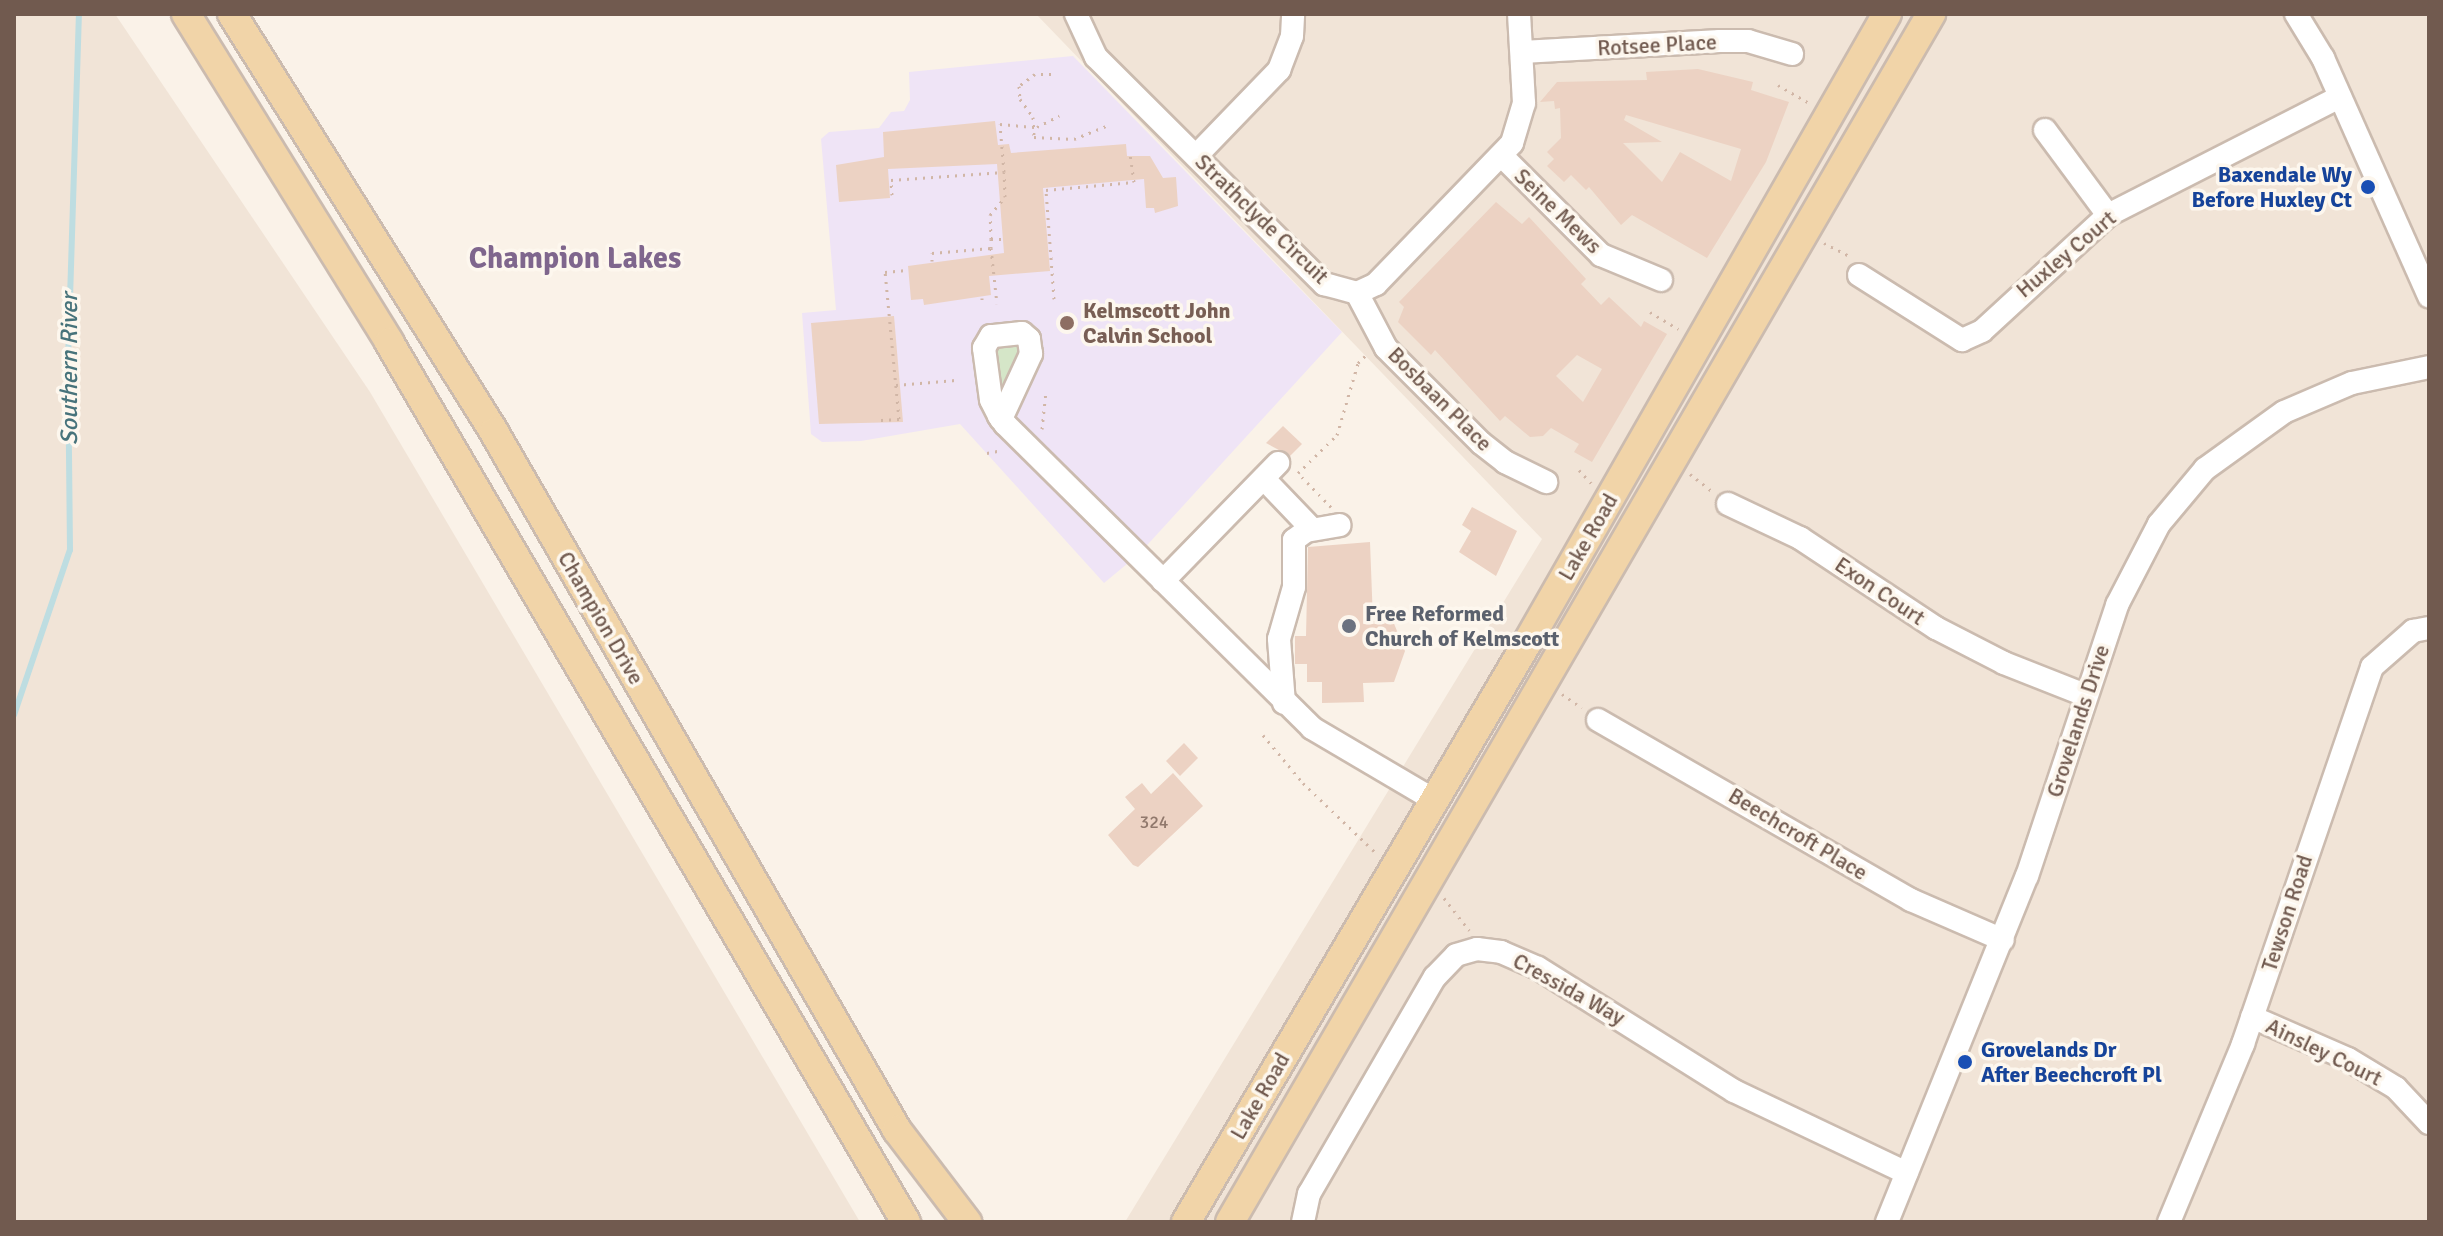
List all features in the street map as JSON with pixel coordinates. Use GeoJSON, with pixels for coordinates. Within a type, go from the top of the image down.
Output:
{"type":"FeatureCollection","features":[{"type":"Feature","properties":{"kind":"main road","name":"Champion Drive"},"geometry":{"type":"LineString","coordinates":[[232,14],[494,432],[897,1130],[967,1222]]}},
{"type":"Feature","properties":{"kind":"main road","name":"Lake Road"},"geometry":{"type":"LineString","coordinates":[[1186,1222],[1434,800],[1887,14]]}},
{"type":"Feature","properties":{"kind":"main road","name":"Lake Road"},"geometry":{"type":"LineString","coordinates":[[1230,1222],[1931,14]]}},
{"type":"Feature","properties":{"kind":"main road","name":"Champion Drive"},"geometry":{"type":"LineString","coordinates":[[189,15],[374,317],[906,1222]]}},
{"type":"Feature","properties":{"kind":"main road"},"geometry":{"type":"LineString","coordinates":[[1434,800],[1465,819]]}},
{"type":"Feature","properties":{"kind":"street","name":"Strathclyde Circuit"},"geometry":{"type":"LineString","coordinates":[[1076,14],[1096,57],[1324,284],[1357,293],[1376,284],[1503,157],[1524,103],[1519,14]]}},
{"type":"Feature","properties":{"kind":"street"},"geometry":{"type":"LineString","coordinates":[[1196,156],[1279,70],[1292,36],[1293,14]]}},
{"type":"Feature","properties":{"kind":"street"},"geometry":{"type":"LineString","coordinates":[[2296,14],[2340,97],[2429,296]]}},
{"type":"Feature","properties":{"kind":"street","name":"Rotsee Place"},"geometry":{"type":"LineString","coordinates":[[1522,52],[1748,41],[1792,54]]}},
{"type":"Feature","properties":{"kind":"street","name":"Huxley Court"},"geometry":{"type":"LineString","coordinates":[[1859,275],[1962,340],[1982,331],[2108,215],[2340,97]]}},
{"type":"Feature","properties":{"kind":"street"},"geometry":{"type":"LineString","coordinates":[[2045,130],[2108,215]]}},
{"type":"Feature","properties":{"kind":"street","name":"Seine Mews"},"geometry":{"type":"LineString","coordinates":[[1503,157],[1601,255],[1661,280]]}},
{"type":"Feature","properties":{"kind":"street","name":"Bosbaan Place"},"geometry":{"type":"LineString","coordinates":[[1357,293],[1381,341],[1428,390],[1505,462],[1546,482]]}},
{"type":"Feature","properties":{"kind":"street","name":"Grovelands Drive"},"geometry":{"type":"LineString","coordinates":[[1887,1222],[2003,940],[2085,695],[2132,570],[2159,524],[2205,469],[2254,429],[2314,397],[2383,374],[2429,367]]}},
{"type":"Feature","properties":{"kind":"street"},"geometry":{"type":"LineString","coordinates":[[1001,419],[1284,703],[1327,738],[1434,800]]}},
{"type":"Feature","properties":{"kind":"street"},"geometry":{"type":"LineString","coordinates":[[1163,581],[1272,471],[1312,529]]}},
{"type":"Feature","properties":{"kind":"street","name":"Exon Court"},"geometry":{"type":"LineString","coordinates":[[1728,504],[1800,538],[1936,628],[2004,663],[2085,695]]}},
{"type":"Feature","properties":{"kind":"street"},"geometry":{"type":"LineString","coordinates":[[1284,703],[1279,639],[1294,587],[1294,540],[1335,520]]}},
{"type":"Feature","properties":{"kind":"street","name":"Tewson Road"},"geometry":{"type":"LineString","coordinates":[[2169,1222],[2252,1017],[2372,667],[2413,631],[2429,628]]}},
{"type":"Feature","properties":{"kind":"street","name":"Beechcroft Place"},"geometry":{"type":"LineString","coordinates":[[1598,720],[1911,900],[2003,940]]}},
{"type":"Feature","properties":{"kind":"street","name":"Cressida Way"},"geometry":{"type":"LineString","coordinates":[[1303,1222],[1309,1194],[1435,977],[1456,955],[1477,949],[1501,952],[1538,968],[1734,1091],[1907,1173]]}},
{"type":"Feature","properties":{"kind":"street","name":"Ainsley Court"},"geometry":{"type":"LineString","coordinates":[[2252,1017],[2348,1059],[2396,1088],[2429,1123]]}},
{"type":"Feature","properties":{"kind":"path"},"geometry":{"type":"LineString","coordinates":[[1051,74],[1035,74],[1019,86],[1034,137],[1051,141],[1096,134],[1107,126]]}},
{"type":"Feature","properties":{"kind":"path"},"geometry":{"type":"LineString","coordinates":[[1778,85],[1817,108]]}},
{"type":"Feature","properties":{"kind":"path"},"geometry":{"type":"LineString","coordinates":[[997,304],[991,211],[1005,197],[1000,124],[1033,127],[1059,116]]}},
{"type":"Feature","properties":{"kind":"path"},"geometry":{"type":"LineString","coordinates":[[1054,299],[1046,190],[1134,182],[1130,153]]}},
{"type":"Feature","properties":{"kind":"path"},"geometry":{"type":"LineString","coordinates":[[892,195],[891,180],[1004,172]]}},
{"type":"Feature","properties":{"kind":"path"},"geometry":{"type":"LineString","coordinates":[[991,239],[1002,239]]}},
{"type":"Feature","properties":{"kind":"path"},"geometry":{"type":"LineString","coordinates":[[1817,240],[1851,253],[1859,275]]}},
{"type":"Feature","properties":{"kind":"path"},"geometry":{"type":"LineString","coordinates":[[932,261],[932,253],[991,248]]}},
{"type":"Feature","properties":{"kind":"path"},"geometry":{"type":"LineString","coordinates":[[881,420],[899,419],[885,272],[907,270]]}},
{"type":"Feature","properties":{"kind":"path"},"geometry":{"type":"LineString","coordinates":[[982,298],[982,305]]}},
{"type":"Feature","properties":{"kind":"path"},"geometry":{"type":"LineString","coordinates":[[1650,312],[1686,334]]}},
{"type":"Feature","properties":{"kind":"path"},"geometry":{"type":"LineString","coordinates":[[1335,520],[1335,511],[1298,473],[1337,435],[1358,363],[1370,351]]}},
{"type":"Feature","properties":{"kind":"path"},"geometry":{"type":"LineString","coordinates":[[896,385],[956,380]]}},
{"type":"Feature","properties":{"kind":"path"},"geometry":{"type":"LineString","coordinates":[[1043,436],[1046,393]]}},
{"type":"Feature","properties":{"kind":"path"},"geometry":{"type":"LineString","coordinates":[[1579,470],[1596,489]]}},
{"type":"Feature","properties":{"kind":"path"},"geometry":{"type":"LineString","coordinates":[[1685,470],[1728,504]]}},
{"type":"Feature","properties":{"kind":"path"},"geometry":{"type":"LineString","coordinates":[[1556,690],[1598,720]]}},
{"type":"Feature","properties":{"kind":"path"},"geometry":{"type":"LineString","coordinates":[[1263,735],[1303,783],[1377,854]]}},
{"type":"Feature","properties":{"kind":"path"},"geometry":{"type":"LineString","coordinates":[[1438,894],[1474,936]]}},
{"type":"Feature","properties":{"kind":"shaded area"},"geometry":{"type":"Polygon","coordinates":[[[14,14],[115,14],[370,392],[860,1222],[14,1222],[14,14]]]}},
{"type":"Feature","properties":{"kind":"shaded area"},"geometry":{"type":"Polygon","coordinates":[[[1036,14],[2429,14],[2429,1222],[1125,1222],[1542,539],[1036,14]]]}},
{"type":"Feature","properties":{"kind":"shaded area","name":"Kelmscott John Calvin School"},"geometry":{"type":"Polygon","coordinates":[[[1073,56],[1342,332],[1139,554],[1104,583],[960,424],[861,441],[822,442],[811,434],[802,313],[836,310],[821,139],[829,132],[879,128],[891,112],[904,111],[910,100],[909,72],[1073,56]]]}},
{"type":"Feature","properties":{"kind":"green space"},"geometry":{"type":"Polygon","coordinates":[[[1016,343],[1020,352],[1006,393],[998,392],[993,348],[1016,343]]]}},
{"type":"Feature","properties":{"kind":"building"},"geometry":{"type":"Polygon","coordinates":[[[1698,69],[1753,82],[1751,90],[1789,102],[1766,162],[1707,258],[1632,215],[1621,225],[1589,187],[1586,190],[1571,175],[1564,182],[1547,166],[1554,159],[1547,152],[1561,138],[1560,108],[1555,109],[1554,101],[1540,102],[1557,82],[1647,80],[1646,72],[1698,69]],[[1626,115],[1624,120],[1662,142],[1623,143],[1662,182],[1680,152],[1731,181],[1741,149],[1626,115]]]}},
{"type":"Feature","properties":{"kind":"building"},"geometry":{"type":"Polygon","coordinates":[[[995,121],[998,145],[1009,144],[1011,153],[1126,144],[1127,156],[1150,156],[1163,178],[1176,177],[1178,206],[1155,213],[1154,208],[1146,208],[1144,179],[1043,188],[1050,271],[989,276],[991,295],[924,305],[923,299],[911,300],[908,266],[1004,253],[997,164],[888,169],[890,198],[839,202],[836,165],[884,157],[883,132],[995,121]]]}},
{"type":"Feature","properties":{"kind":"building"},"geometry":{"type":"Polygon","coordinates":[[[1496,202],[1522,224],[1529,217],[1586,279],[1581,284],[1601,305],[1609,297],[1641,327],[1644,321],[1667,334],[1592,462],[1574,452],[1579,444],[1551,428],[1543,436],[1530,437],[1505,416],[1500,421],[1435,350],[1431,355],[1398,322],[1404,307],[1399,302],[1496,202]],[[1577,355],[1556,376],[1583,402],[1602,369],[1577,355]]]}},
{"type":"Feature","properties":{"kind":"building"},"geometry":{"type":"Polygon","coordinates":[[[894,316],[903,422],[819,424],[811,323],[894,316]]]}},
{"type":"Feature","properties":{"kind":"building"},"geometry":{"type":"Polygon","coordinates":[[[1283,426],[1302,444],[1290,456],[1266,443],[1283,426]]]}},
{"type":"Feature","properties":{"kind":"building"},"geometry":{"type":"Polygon","coordinates":[[[1472,507],[1517,531],[1496,576],[1459,552],[1471,531],[1462,525],[1472,507]]]}},
{"type":"Feature","properties":{"kind":"building","name":"Free Reformed Church of Kelmscott"},"geometry":{"type":"Polygon","coordinates":[[[1370,542],[1373,621],[1393,621],[1405,651],[1394,682],[1363,683],[1364,702],[1322,703],[1322,682],[1307,682],[1307,664],[1295,664],[1295,636],[1306,636],[1308,547],[1370,542]]]}},
{"type":"Feature","properties":{"kind":"building"},"geometry":{"type":"Polygon","coordinates":[[[1184,743],[1198,758],[1180,776],[1166,761],[1184,743]]]}},
{"type":"Feature","properties":{"kind":"building"},"geometry":{"type":"Polygon","coordinates":[[[1173,773],[1203,806],[1138,867],[1133,865],[1108,835],[1135,809],[1125,797],[1142,783],[1151,794],[1173,773]]]}},
{"type":"Feature","properties":{"kind":"waterway","name":"Southern River"},"geometry":{"type":"LineString","coordinates":[[14,715],[70,550],[68,362],[79,14]]}},
{"type":"Feature","properties":{"kind":"place","name":"Baxendale Wy Before Huxley Ct"},"geometry":{"type":"Point","coordinates":[2368,187]}},
{"type":"Feature","properties":{"kind":"place","name":"Kelmscott John Calvin School"},"geometry":{"type":"Point","coordinates":[1067,323]}},
{"type":"Feature","properties":{"kind":"place","name":"Free Reformed Church of Kelmscott"},"geometry":{"type":"Point","coordinates":[1349,626]}},
{"type":"Feature","properties":{"kind":"place","name":"Grovelands Dr After Beechcroft Pl"},"geometry":{"type":"Point","coordinates":[1965,1062]}},
{"type":"Feature","properties":{"kind":"district","name":"Champion Lakes"},"geometry":{"type":"Point","coordinates":[575,259]}}]}
